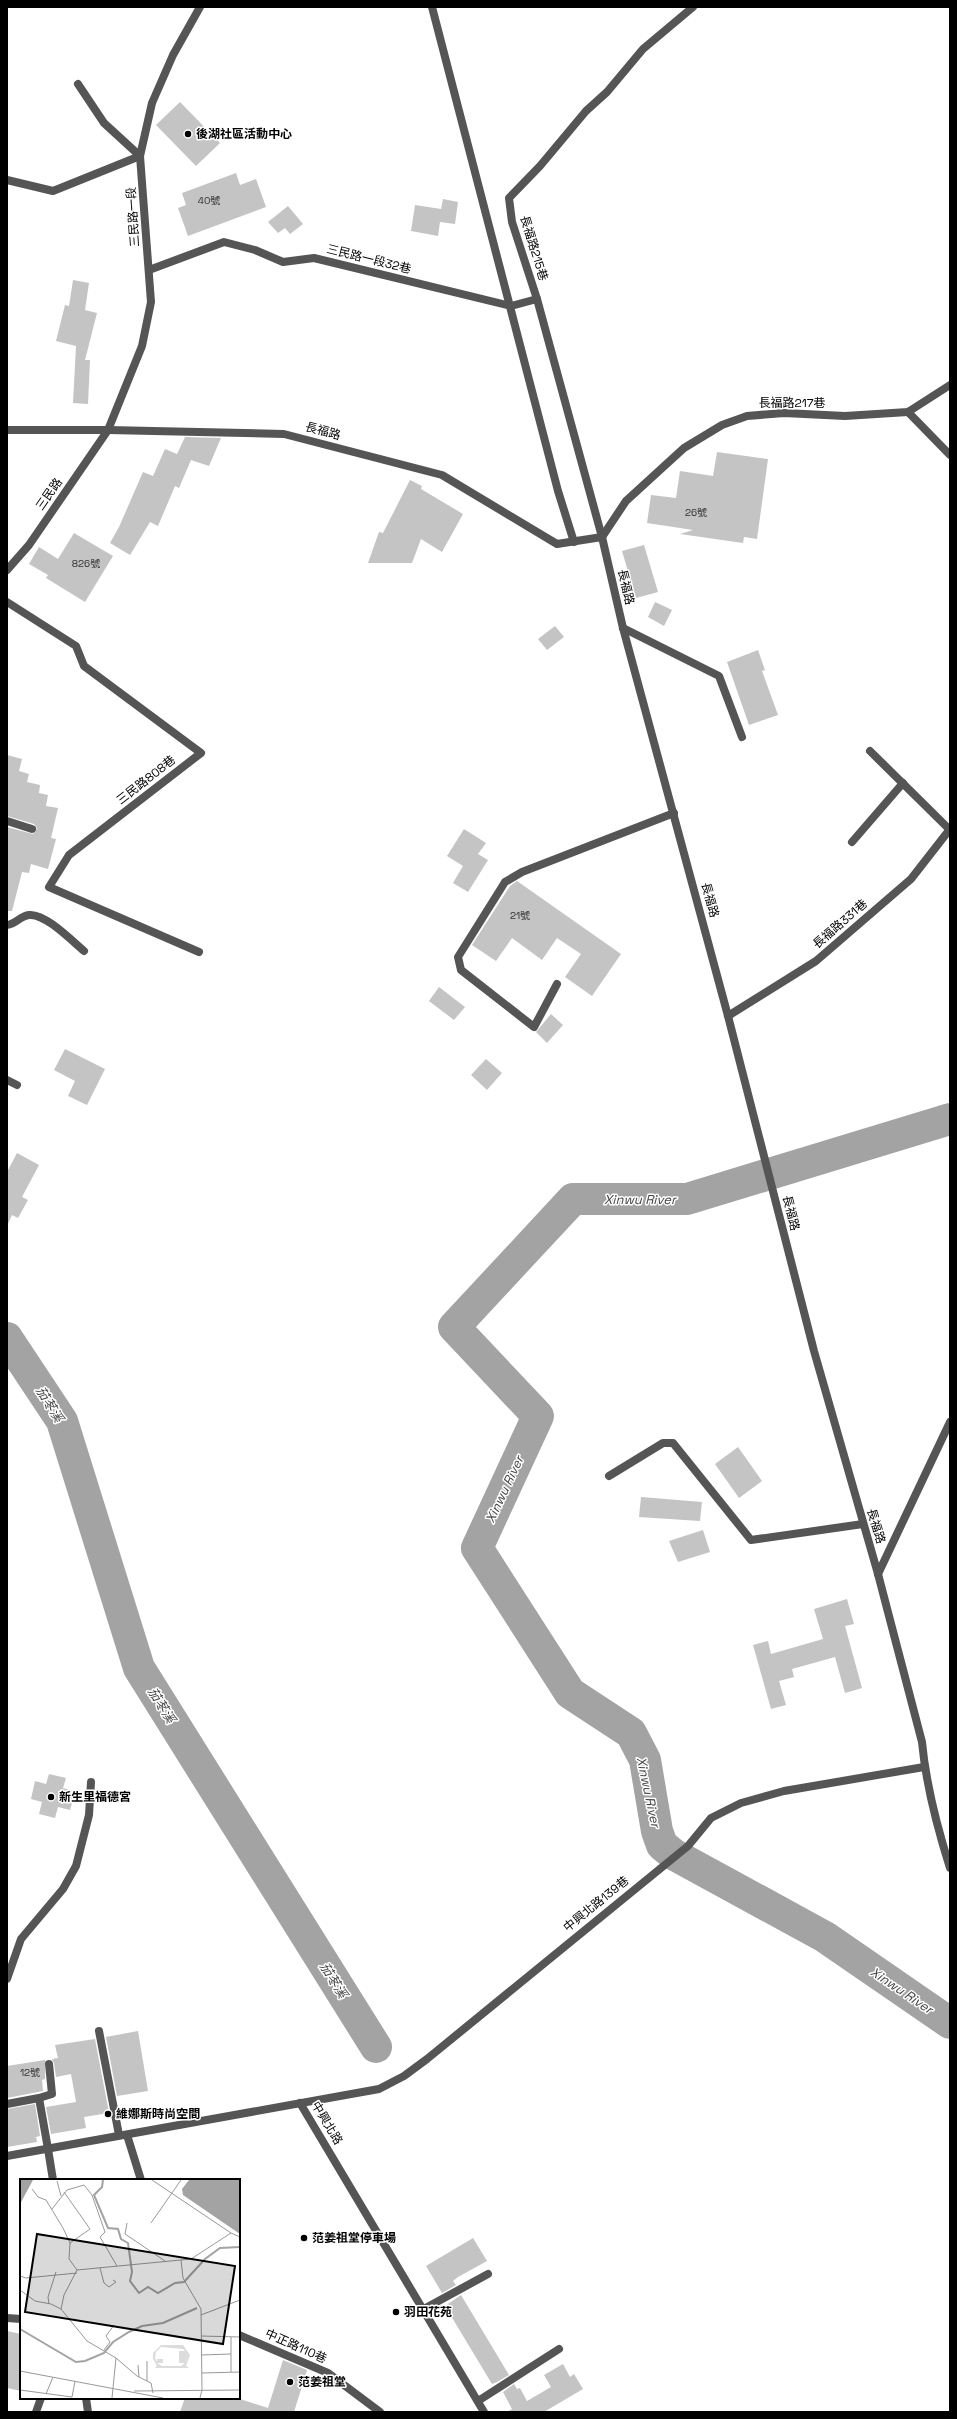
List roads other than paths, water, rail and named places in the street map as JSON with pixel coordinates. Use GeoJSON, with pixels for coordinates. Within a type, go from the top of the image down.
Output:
{"type":"FeatureCollection","features":[{"type":"Feature","properties":{"kind":"street","name":"三民路一段"},"geometry":{"type":"LineString","coordinates":[[108,430],[142,346],[151,302],[140,156],[152,103],[173,55],[200,7]]}},
{"type":"Feature","properties":{"kind":"street"},"geometry":{"type":"LineString","coordinates":[[432,7],[514,305],[558,491],[574,542]]}},
{"type":"Feature","properties":{"kind":"street","name":"長福路215巷"},"geometry":{"type":"LineString","coordinates":[[602,537],[533,300],[512,222],[509,198],[540,166],[586,111],[608,92],[643,49],[693,7]]}},
{"type":"Feature","properties":{"kind":"street"},"geometry":{"type":"LineString","coordinates":[[7,180],[53,191],[140,156],[104,123],[78,84]]}},
{"type":"Feature","properties":{"kind":"street","name":"三民路一段32巷"},"geometry":{"type":"LineString","coordinates":[[149,270],[224,242],[255,250],[283,262],[314,258],[514,305]]}},
{"type":"Feature","properties":{"kind":"street"},"geometry":{"type":"LineString","coordinates":[[514,305],[533,300]]}},
{"type":"Feature","properties":{"kind":"street","name":"長福路217巷"},"geometry":{"type":"LineString","coordinates":[[602,537],[626,501],[684,448],[722,425],[747,416],[784,412],[845,416],[908,412],[950,385]]}},
{"type":"Feature","properties":{"kind":"street"},"geometry":{"type":"LineString","coordinates":[[908,412],[950,455]]}},
{"type":"Feature","properties":{"kind":"street","name":"長福路"},"geometry":{"type":"LineString","coordinates":[[7,430],[108,430],[284,434],[442,475],[557,544],[602,537],[623,628],[728,1016],[814,1351],[878,1574],[922,1742],[924,1767],[938,1830],[950,1868]]}},
{"type":"Feature","properties":{"kind":"street","name":"三民路"},"geometry":{"type":"LineString","coordinates":[[7,570],[29,545],[108,430]]}},
{"type":"Feature","properties":{"kind":"street","name":"三民路808巷"},"geometry":{"type":"LineString","coordinates":[[7,602],[76,646],[84,666],[201,753],[69,855],[49,887],[199,952]]}},
{"type":"Feature","properties":{"kind":"street"},"geometry":{"type":"LineString","coordinates":[[623,628],[719,676],[742,737]]}},
{"type":"Feature","properties":{"kind":"street"},"geometry":{"type":"LineString","coordinates":[[870,751],[950,829]]}},
{"type":"Feature","properties":{"kind":"street"},"geometry":{"type":"LineString","coordinates":[[852,842],[903,783]]}},
{"type":"Feature","properties":{"kind":"street"},"geometry":{"type":"LineString","coordinates":[[557,984],[534,1027],[461,970],[458,958],[505,882],[522,872],[674,813]]}},
{"type":"Feature","properties":{"kind":"street"},"geometry":{"type":"LineString","coordinates":[[7,821],[32,829]]}},
{"type":"Feature","properties":{"kind":"street","name":"長福路331巷"},"geometry":{"type":"LineString","coordinates":[[728,1016],[816,961],[911,879],[950,829]]}},
{"type":"Feature","properties":{"kind":"street"},"geometry":{"type":"LineString","coordinates":[[7,925],[12,924],[21,916],[32,914],[46,919],[84,951]]}},
{"type":"Feature","properties":{"kind":"street"},"geometry":{"type":"LineString","coordinates":[[7,1080],[17,1085]]}},
{"type":"Feature","properties":{"kind":"street"},"geometry":{"type":"LineString","coordinates":[[878,1574],[950,1422]]}},
{"type":"Feature","properties":{"kind":"street"},"geometry":{"type":"LineString","coordinates":[[608,1476],[663,1443],[672,1443],[751,1540],[863,1524]]}},
{"type":"Feature","properties":{"kind":"street","name":"中興北路139巷"},"geometry":{"type":"LineString","coordinates":[[300,2103],[379,2088],[404,2076],[688,1846],[711,1818],[741,1803],[784,1791],[924,1767]]}},
{"type":"Feature","properties":{"kind":"street"},"geometry":{"type":"LineString","coordinates":[[7,1979],[22,1939],[63,1889],[76,1866],[89,1815],[91,1782]]}},
{"type":"Feature","properties":{"kind":"street"},"geometry":{"type":"LineString","coordinates":[[98,2031],[123,2135],[141,2179]]}},
{"type":"Feature","properties":{"kind":"street"},"geometry":{"type":"LineString","coordinates":[[7,2104],[52,2094],[49,2064]]}},
{"type":"Feature","properties":{"kind":"street"},"geometry":{"type":"LineString","coordinates":[[39,2098],[53,2179]]}},
{"type":"Feature","properties":{"kind":"street","name":"中興北路"},"geometry":{"type":"LineString","coordinates":[[7,2156],[300,2103],[484,2412]]}},
{"type":"Feature","properties":{"kind":"street"},"geometry":{"type":"LineString","coordinates":[[422,2310],[488,2274]]}},
{"type":"Feature","properties":{"kind":"street"},"geometry":{"type":"LineString","coordinates":[[7,2318],[20,2319]]}},
{"type":"Feature","properties":{"kind":"street","name":"中正路110巷"},"geometry":{"type":"LineString","coordinates":[[240,2335],[328,2373],[380,2412]]}},
{"type":"Feature","properties":{"kind":"street"},"geometry":{"type":"LineString","coordinates":[[478,2401],[559,2349]]}},
{"type":"Feature","properties":{"kind":"street"},"geometry":{"type":"LineString","coordinates":[[36,2412],[41,2399]]}},
{"type":"Feature","properties":{"kind":"street"},"geometry":{"type":"LineString","coordinates":[[86,2399],[88,2412]]}},
{"type":"Feature","properties":{"kind":"waterway","name":"Xinwu River"},"geometry":{"type":"LineString","coordinates":[[950,1119],[687,1199],[573,1199],[454,1327],[538,1416],[477,1548],[570,1693],[631,1733],[645,1760],[657,1831],[662,1845],[673,1854],[825,1937],[950,2023]]}},
{"type":"Feature","properties":{"kind":"waterway","name":"茄苳溪"},"geometry":{"type":"LineString","coordinates":[[7,1338],[62,1421],[139,1668],[376,2047]]}},
{"type":"Feature","properties":{"kind":"place","name":"後湖社區活動中心"},"geometry":{"type":"Point","coordinates":[188,134]}},
{"type":"Feature","properties":{"kind":"place","name":"新生里福德宮"},"geometry":{"type":"Point","coordinates":[51,1797]}},
{"type":"Feature","properties":{"kind":"place","name":"維娜斯時尚空間"},"geometry":{"type":"Point","coordinates":[108,2114]}},
{"type":"Feature","properties":{"kind":"place","name":"范姜祖堂停車場"},"geometry":{"type":"Point","coordinates":[304,2238]}},
{"type":"Feature","properties":{"kind":"place","name":"羽田花苑"},"geometry":{"type":"Point","coordinates":[396,2312]}},
{"type":"Feature","properties":{"kind":"place","name":"范姜祖堂"},"geometry":{"type":"Point","coordinates":[290,2382]}}]}
